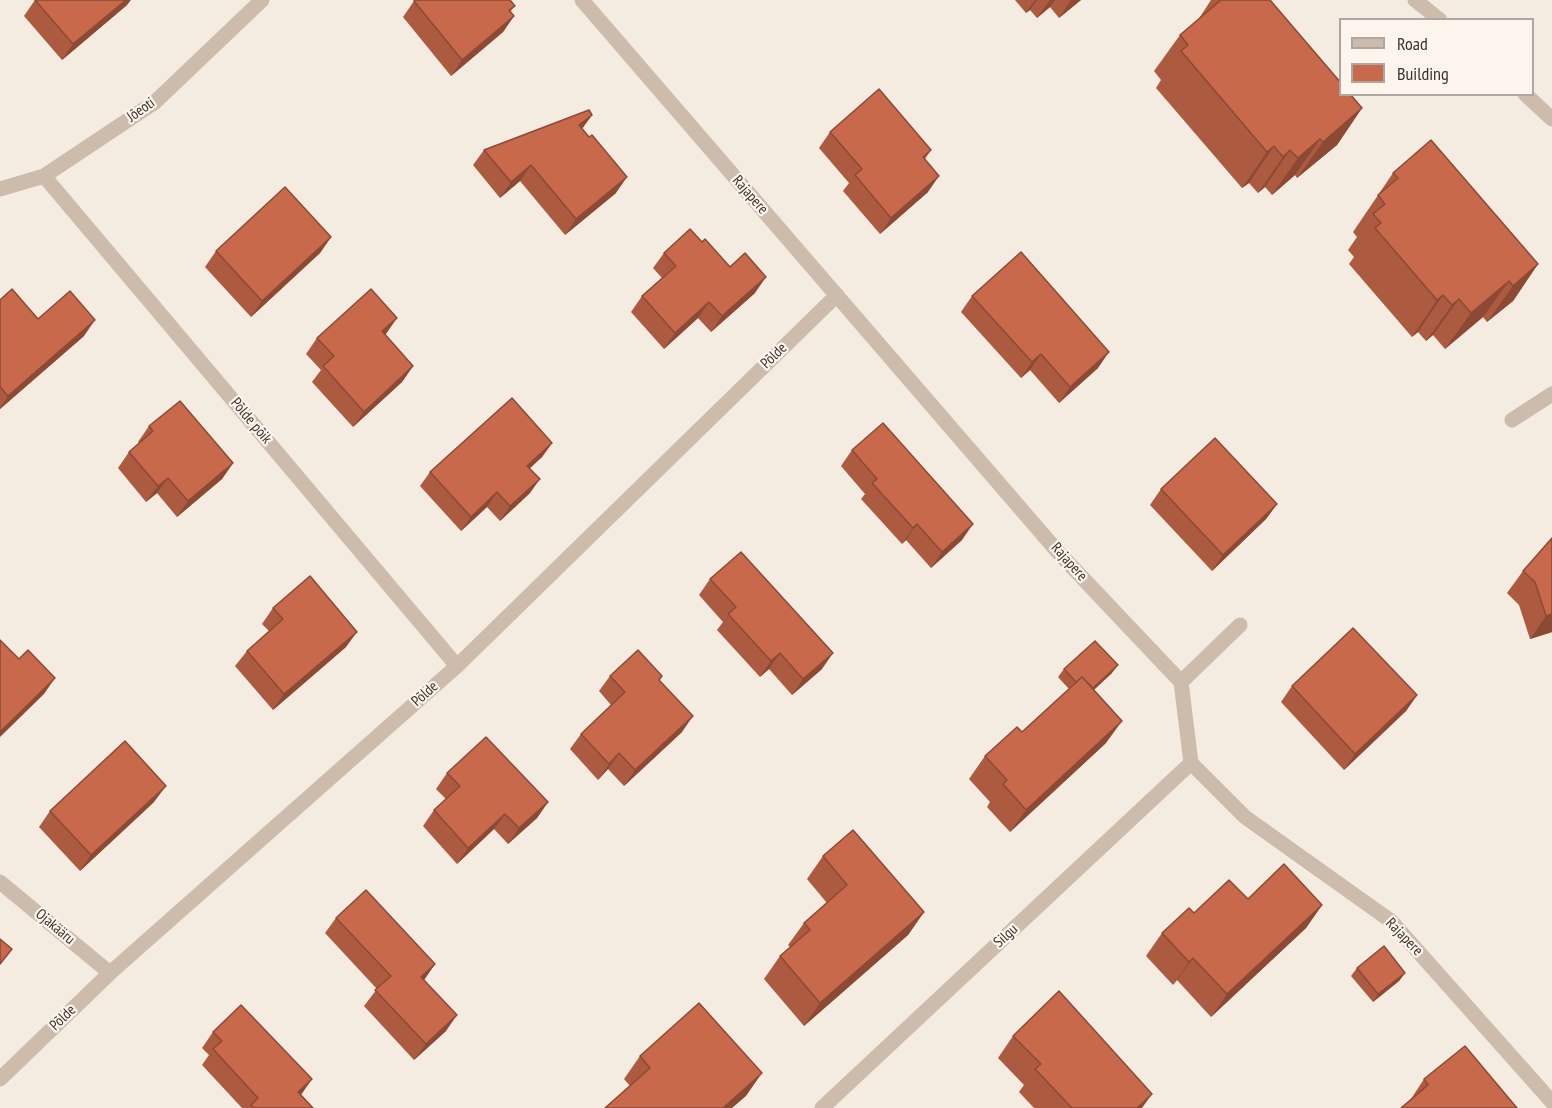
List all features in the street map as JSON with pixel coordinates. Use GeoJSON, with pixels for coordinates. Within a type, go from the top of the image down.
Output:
{"type":"FeatureCollection","features":[{"type":"Feature","properties":{"kind":"street","name":"Jõeoti"},"geometry":{"type":"LineString","coordinates":[[0,189],[44,176],[154,102],[262,0]]}},
{"type":"Feature","properties":{"kind":"street","name":"Rajapere"},"geometry":{"type":"LineString","coordinates":[[582,0],[1058,552],[1181,682]]}},
{"type":"Feature","properties":{"kind":"street"},"geometry":{"type":"LineString","coordinates":[[1414,0],[1437,18]]}},
{"type":"Feature","properties":{"kind":"street"},"geometry":{"type":"LineString","coordinates":[[1527,96],[1552,118]]}},
{"type":"Feature","properties":{"kind":"street","name":"Põlde põik"},"geometry":{"type":"LineString","coordinates":[[44,176],[457,666]]}},
{"type":"Feature","properties":{"kind":"street","name":"Põlde"},"geometry":{"type":"LineString","coordinates":[[0,1079],[110,973],[457,666],[837,295]]}},
{"type":"Feature","properties":{"kind":"street"},"geometry":{"type":"LineString","coordinates":[[1512,420],[1552,394]]}},
{"type":"Feature","properties":{"kind":"street"},"geometry":{"type":"LineString","coordinates":[[1191,763],[1181,682],[1240,625]]}},
{"type":"Feature","properties":{"kind":"street","name":"Rajapere"},"geometry":{"type":"LineString","coordinates":[[1191,763],[1245,817],[1391,921],[1552,1102]]}},
{"type":"Feature","properties":{"kind":"street","name":"Silgu"},"geometry":{"type":"LineString","coordinates":[[822,1108],[1191,763]]}},
{"type":"Feature","properties":{"kind":"street","name":"Ojakääru"},"geometry":{"type":"LineString","coordinates":[[0,882],[110,973]]}},
{"type":"Feature","properties":{"kind":"building"},"geometry":{"type":"Polygon","coordinates":[[[35,0],[126,0],[73,44],[35,0]]]}},
{"type":"Feature","properties":{"kind":"building"},"geometry":{"type":"Polygon","coordinates":[[[415,0],[510,0],[515,6],[509,10],[514,16],[462,60],[415,0]]]}},
{"type":"Feature","properties":{"kind":"building"},"geometry":{"type":"Polygon","coordinates":[[[1221,0],[1270,0],[1339,81],[1339,96],[1352,96],[1362,108],[1323,142],[1320,139],[1298,158],[1290,150],[1283,157],[1274,146],[1267,152],[1181,51],[1188,45],[1180,35],[1221,0]]]}},
{"type":"Feature","properties":{"kind":"building"},"geometry":{"type":"Polygon","coordinates":[[[879,89],[931,150],[923,157],[939,176],[891,218],[855,175],[862,169],[830,132],[879,89]]]}},
{"type":"Feature","properties":{"kind":"building"},"geometry":{"type":"Polygon","coordinates":[[[589,110],[592,115],[579,125],[589,137],[592,135],[627,177],[576,219],[531,165],[511,182],[484,150],[589,110]]]}},
{"type":"Feature","properties":{"kind":"building"},"geometry":{"type":"Polygon","coordinates":[[[1431,140],[1538,264],[1513,286],[1509,281],[1471,313],[1459,299],[1452,305],[1443,295],[1437,300],[1375,228],[1381,223],[1373,214],[1385,204],[1378,195],[1398,178],[1393,173],[1431,140]]]}},
{"type":"Feature","properties":{"kind":"building"},"geometry":{"type":"Polygon","coordinates":[[[285,187],[331,237],[262,301],[216,251],[285,187]]]}},
{"type":"Feature","properties":{"kind":"building"},"geometry":{"type":"Polygon","coordinates":[[[690,229],[702,242],[705,239],[730,267],[745,253],[766,277],[722,316],[709,302],[675,333],[642,296],[676,266],[664,253],[690,229]]]}},
{"type":"Feature","properties":{"kind":"building"},"geometry":{"type":"Polygon","coordinates":[[[1021,252],[1109,352],[1070,387],[1041,354],[1032,362],[972,296],[1021,252]]]}},
{"type":"Feature","properties":{"kind":"building"},"geometry":{"type":"Polygon","coordinates":[[[12,289],[38,319],[70,291],[95,320],[8,396],[0,387],[0,300],[12,289]]]}},
{"type":"Feature","properties":{"kind":"building"},"geometry":{"type":"Polygon","coordinates":[[[371,289],[397,318],[382,331],[413,366],[364,412],[323,366],[334,356],[317,338],[371,289]]]}},
{"type":"Feature","properties":{"kind":"building"},"geometry":{"type":"Polygon","coordinates":[[[512,398],[552,443],[527,466],[540,479],[510,506],[497,492],[471,517],[430,472],[512,398]]]}},
{"type":"Feature","properties":{"kind":"building"},"geometry":{"type":"Polygon","coordinates":[[[180,401],[233,463],[188,501],[168,478],[158,486],[129,452],[153,431],[149,426],[180,401]]]}},
{"type":"Feature","properties":{"kind":"building"},"geometry":{"type":"Polygon","coordinates":[[[883,423],[973,524],[942,552],[917,524],[913,528],[872,483],[877,479],[852,450],[883,423]]]}},
{"type":"Feature","properties":{"kind":"building"},"geometry":{"type":"Polygon","coordinates":[[[1215,438],[1277,504],[1223,555],[1161,489],[1215,438]]]}},
{"type":"Feature","properties":{"kind":"building"},"geometry":{"type":"Polygon","coordinates":[[[1552,538],[1552,614],[1546,616],[1535,582],[1523,571],[1552,538]]]}},
{"type":"Feature","properties":{"kind":"building"},"geometry":{"type":"Polygon","coordinates":[[[741,552],[833,653],[803,679],[780,653],[771,661],[728,614],[736,607],[710,579],[741,552]]]}},
{"type":"Feature","properties":{"kind":"building"},"geometry":{"type":"Polygon","coordinates":[[[310,576],[357,632],[284,694],[247,651],[283,619],[273,608],[310,576]]]}},
{"type":"Feature","properties":{"kind":"building"},"geometry":{"type":"Polygon","coordinates":[[[1353,628],[1417,695],[1355,754],[1292,686],[1353,628]]]}},
{"type":"Feature","properties":{"kind":"building"},"geometry":{"type":"Polygon","coordinates":[[[0,640],[19,659],[28,650],[55,678],[0,732],[0,640]]]}},
{"type":"Feature","properties":{"kind":"building"},"geometry":{"type":"Polygon","coordinates":[[[1095,641],[1118,665],[1093,688],[1082,677],[1076,682],[1064,669],[1095,641]]]}},
{"type":"Feature","properties":{"kind":"building"},"geometry":{"type":"Polygon","coordinates":[[[638,650],[662,676],[659,680],[693,716],[635,770],[619,753],[609,764],[581,734],[625,692],[610,676],[638,650]]]}},
{"type":"Feature","properties":{"kind":"building"},"geometry":{"type":"Polygon","coordinates":[[[1082,677],[1122,721],[1026,810],[1003,784],[1007,780],[985,756],[1017,727],[1022,732],[1082,677]]]}},
{"type":"Feature","properties":{"kind":"building"},"geometry":{"type":"Polygon","coordinates":[[[486,737],[548,802],[519,828],[505,814],[468,848],[434,810],[460,786],[447,773],[486,737]]]}},
{"type":"Feature","properties":{"kind":"building"},"geometry":{"type":"Polygon","coordinates":[[[125,741],[166,786],[91,855],[50,811],[125,741]]]}},
{"type":"Feature","properties":{"kind":"building"},"geometry":{"type":"Polygon","coordinates":[[[853,830],[924,912],[820,1003],[780,956],[810,930],[804,923],[847,885],[823,856],[853,830]]]}},
{"type":"Feature","properties":{"kind":"building"},"geometry":{"type":"Polygon","coordinates":[[[1284,864],[1322,905],[1227,994],[1193,958],[1189,962],[1162,933],[1189,908],[1194,913],[1229,880],[1248,899],[1284,864]]]}},
{"type":"Feature","properties":{"kind":"building"},"geometry":{"type":"Polygon","coordinates":[[[366,890],[435,964],[421,977],[457,1015],[426,1044],[375,990],[391,976],[336,918],[366,890]]]}},
{"type":"Feature","properties":{"kind":"building"},"geometry":{"type":"Polygon","coordinates":[[[0,939],[12,949],[0,964],[0,939]]]}},
{"type":"Feature","properties":{"kind":"building"},"geometry":{"type":"Polygon","coordinates":[[[1384,946],[1405,973],[1378,994],[1357,968],[1384,946]]]}},
{"type":"Feature","properties":{"kind":"building"},"geometry":{"type":"Polygon","coordinates":[[[1059,991],[1152,1094],[1137,1108],[1072,1108],[1035,1069],[1041,1064],[1013,1036],[1059,991]]]}},
{"type":"Feature","properties":{"kind":"building"},"geometry":{"type":"Polygon","coordinates":[[[699,1003],[762,1073],[723,1108],[605,1108],[650,1068],[640,1056],[699,1003]]]}},
{"type":"Feature","properties":{"kind":"building"},"geometry":{"type":"Polygon","coordinates":[[[241,1005],[312,1079],[298,1092],[313,1108],[254,1108],[251,1105],[258,1098],[213,1049],[222,1041],[213,1032],[241,1005]]]}},
{"type":"Feature","properties":{"kind":"building"},"geometry":{"type":"Polygon","coordinates":[[[1465,1046],[1517,1108],[1401,1108],[1428,1085],[1424,1079],[1465,1046]]]}}]}
